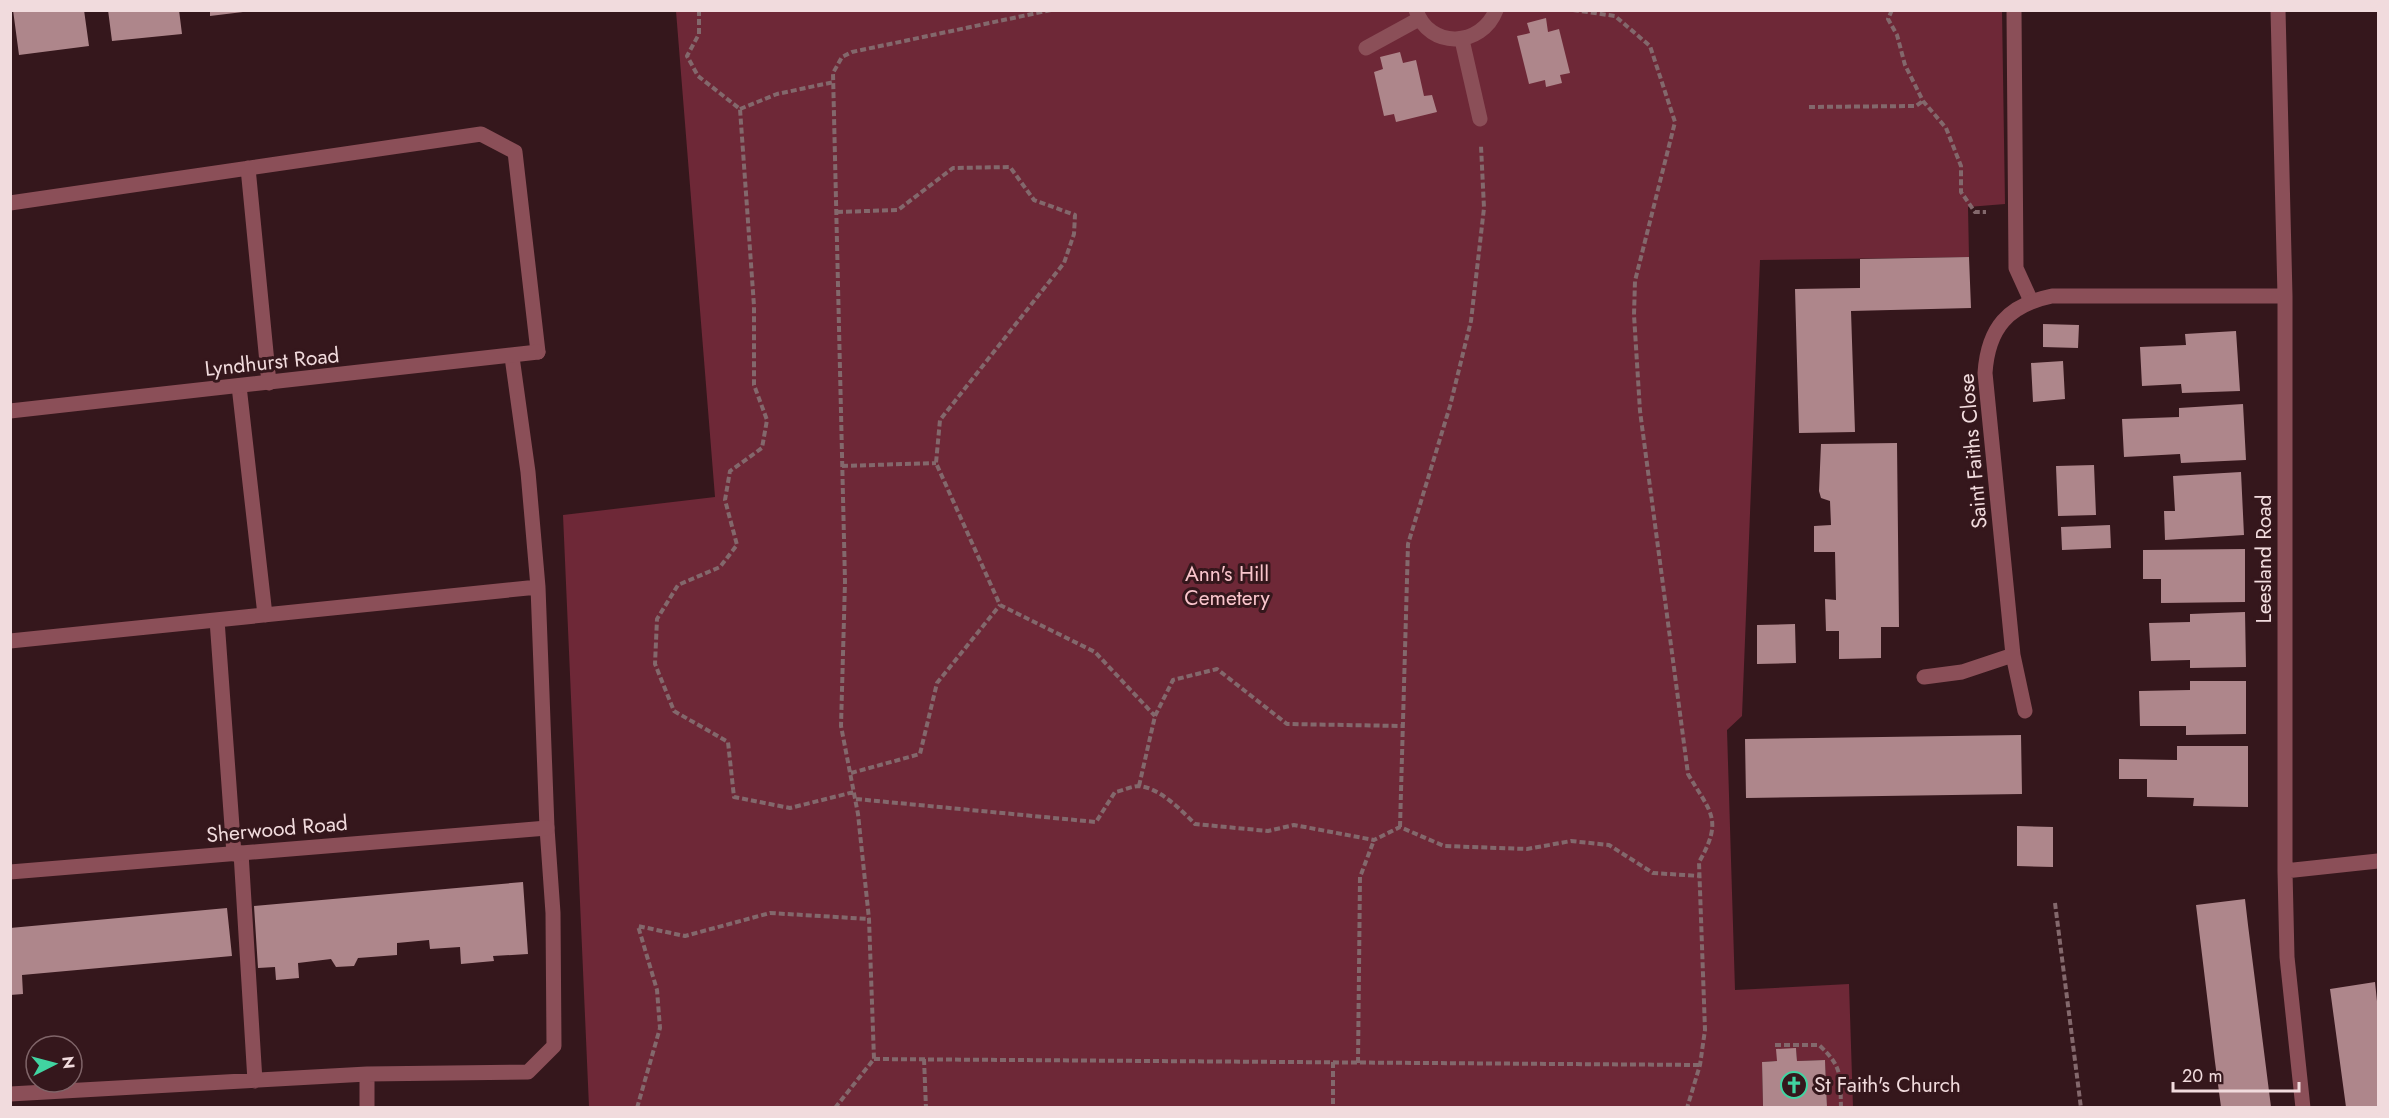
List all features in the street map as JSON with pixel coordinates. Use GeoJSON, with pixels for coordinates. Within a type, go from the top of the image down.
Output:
{"type":"FeatureCollection","features":[{"type":"Feature","properties":{"kind":"street"},"geometry":{"type":"LineString","coordinates":[[1365,48],[1417,15],[1437,36],[1462,40],[1488,26],[1496,10]]}},
{"type":"Feature","properties":{"kind":"street"},"geometry":{"type":"LineString","coordinates":[[2014,10],[2016,268],[2031,301]]}},
{"type":"Feature","properties":{"kind":"street","name":"Leesland Road"},"geometry":{"type":"LineString","coordinates":[[2278,10],[2285,296],[2285,871],[2287,957],[2303,1107]]}},
{"type":"Feature","properties":{"kind":"street"},"geometry":{"type":"LineString","coordinates":[[1462,40],[1480,118]]}},
{"type":"Feature","properties":{"kind":"street","name":"Lyndhurst Road"},"geometry":{"type":"LineString","coordinates":[[10,411],[512,357],[538,352],[515,152],[481,134],[248,168]]}},
{"type":"Feature","properties":{"kind":"street"},"geometry":{"type":"LineString","coordinates":[[10,203],[248,168],[269,383]]}},
{"type":"Feature","properties":{"kind":"street","name":"Saint Faiths Close"},"geometry":{"type":"LineString","coordinates":[[2025,711],[2013,654],[1985,366],[1988,348],[1999,325],[2018,308],[2031,301],[2064,295],[2285,296]]}},
{"type":"Feature","properties":{"kind":"street"},"geometry":{"type":"LineString","coordinates":[[10,1094],[367,1074],[528,1072],[554,1046],[553,913],[547,828],[538,587],[528,472],[512,357]]}},
{"type":"Feature","properties":{"kind":"street"},"geometry":{"type":"LineString","coordinates":[[239,386],[265,615]]}},
{"type":"Feature","properties":{"kind":"street"},"geometry":{"type":"LineString","coordinates":[[10,641],[538,587]]}},
{"type":"Feature","properties":{"kind":"street"},"geometry":{"type":"LineString","coordinates":[[217,620],[255,1081]]}},
{"type":"Feature","properties":{"kind":"street"},"geometry":{"type":"LineString","coordinates":[[1924,677],[1962,672],[2013,654]]}},
{"type":"Feature","properties":{"kind":"street","name":"Sherwood Road"},"geometry":{"type":"LineString","coordinates":[[10,872],[547,828]]}},
{"type":"Feature","properties":{"kind":"street"},"geometry":{"type":"LineString","coordinates":[[2285,871],[2379,861]]}},
{"type":"Feature","properties":{"kind":"street"},"geometry":{"type":"LineString","coordinates":[[367,1074],[367,1107]]}},
{"type":"Feature","properties":{"kind":"path"},"geometry":{"type":"LineString","coordinates":[[699,10],[699,34],[687,56],[698,76],[740,109],[754,306],[754,386],[767,420],[762,448],[730,471],[725,500],[737,545],[720,567],[678,585],[657,619],[655,664],[674,711],[728,742],[734,797],[790,808],[854,792]]}},
{"type":"Feature","properties":{"kind":"path"},"geometry":{"type":"LineString","coordinates":[[836,1107],[874,1059],[869,919],[856,799],[842,726],[845,582],[833,73],[842,57],[852,52],[1051,10]]}},
{"type":"Feature","properties":{"kind":"path"},"geometry":{"type":"LineString","coordinates":[[1573,10],[1615,15],[1650,46],[1675,122],[1635,281],[1634,315],[1640,411],[1688,774],[1714,819],[1710,843],[1699,862],[1705,1030],[1700,1065],[1688,1107]]}},
{"type":"Feature","properties":{"kind":"path"},"geometry":{"type":"LineString","coordinates":[[1892,10],[1888,18],[1897,35],[1905,65],[1923,100],[1946,129],[1960,166],[1961,192],[1975,212],[2015,212]]}},
{"type":"Feature","properties":{"kind":"path"},"geometry":{"type":"LineString","coordinates":[[740,109],[777,94],[834,82]]}},
{"type":"Feature","properties":{"kind":"path"},"geometry":{"type":"LineString","coordinates":[[1809,107],[1916,106],[1923,100]]}},
{"type":"Feature","properties":{"kind":"path"},"geometry":{"type":"LineString","coordinates":[[1400,827],[1408,544],[1450,406],[1471,321],[1484,208],[1480,118]]}},
{"type":"Feature","properties":{"kind":"path"},"geometry":{"type":"LineString","coordinates":[[837,212],[898,210],[953,168],[1010,167],[1034,200],[1075,215],[1074,234],[1064,263],[940,420],[936,463],[1000,605],[1095,652],[1155,716]]}},
{"type":"Feature","properties":{"kind":"path"},"geometry":{"type":"LineString","coordinates":[[842,466],[936,463]]}},
{"type":"Feature","properties":{"kind":"path"},"geometry":{"type":"LineString","coordinates":[[851,773],[920,754],[937,683],[1000,605]]}},
{"type":"Feature","properties":{"kind":"path"},"geometry":{"type":"LineString","coordinates":[[1139,786],[1155,716],[1173,680],[1217,669],[1287,724],[1403,726]]}},
{"type":"Feature","properties":{"kind":"path"},"geometry":{"type":"LineString","coordinates":[[856,799],[1096,822],[1115,792],[1139,786],[1181,809],[1195,824],[1268,831],[1294,825],[1374,840],[1400,827],[1444,846],[1527,849],[1571,841],[1609,845],[1653,873],[1700,876]]}},
{"type":"Feature","properties":{"kind":"path"},"geometry":{"type":"LineString","coordinates":[[1358,1063],[1360,877],[1374,840]]}},
{"type":"Feature","properties":{"kind":"path"},"geometry":{"type":"LineString","coordinates":[[2055,903],[2081,1107]]}},
{"type":"Feature","properties":{"kind":"path"},"geometry":{"type":"LineString","coordinates":[[637,1107],[660,1028],[657,990],[638,926],[685,936],[770,913],[869,919]]}},
{"type":"Feature","properties":{"kind":"path"},"geometry":{"type":"LineString","coordinates":[[1775,1045],[1819,1045],[1835,1060],[1840,1077],[1841,1107]]}},
{"type":"Feature","properties":{"kind":"path"},"geometry":{"type":"LineString","coordinates":[[874,1059],[1700,1065]]}},
{"type":"Feature","properties":{"kind":"path"},"geometry":{"type":"LineString","coordinates":[[924,1059],[926,1107]]}},
{"type":"Feature","properties":{"kind":"path"},"geometry":{"type":"LineString","coordinates":[[1333,1062],[1334,1107]]}},
{"type":"Feature","properties":{"kind":"green space","name":"Ann's Hill Cemetery"},"geometry":{"type":"Polygon","coordinates":[[[676,11],[2002,11],[2005,204],[1968,207],[1969,257],[1760,260],[1742,716],[1727,730],[1735,990],[1849,984],[1853,1107],[1827,1107],[1825,1060],[1797,1061],[1796,1048],[1777,1061],[1762,1062],[1763,1108],[589,1107],[563,515],[715,497],[676,11]]]}},
{"type":"Feature","properties":{"kind":"building"},"geometry":{"type":"Polygon","coordinates":[[[13,10],[84,10],[89,46],[19,55],[13,10]]]}},
{"type":"Feature","properties":{"kind":"building"},"geometry":{"type":"Polygon","coordinates":[[[108,10],[179,10],[182,34],[112,41],[108,10]]]}},
{"type":"Feature","properties":{"kind":"building"},"geometry":{"type":"Polygon","coordinates":[[[210,10],[243,10],[243,12],[210,16],[210,10]]]}},
{"type":"Feature","properties":{"kind":"building"},"geometry":{"type":"Polygon","coordinates":[[[1546,18],[1548,32],[1559,29],[1570,73],[1560,75],[1562,83],[1546,87],[1545,80],[1529,84],[1517,36],[1530,33],[1527,23],[1546,18]]]}},
{"type":"Feature","properties":{"kind":"building"},"geometry":{"type":"Polygon","coordinates":[[[1400,52],[1403,63],[1416,60],[1424,96],[1432,95],[1437,112],[1396,122],[1394,114],[1384,116],[1374,72],[1383,69],[1380,57],[1400,52]]]}},
{"type":"Feature","properties":{"kind":"building"},"geometry":{"type":"Polygon","coordinates":[[[1969,257],[1971,308],[1851,311],[1855,432],[1799,433],[1795,289],[1860,288],[1860,259],[1969,257]]]}},
{"type":"Feature","properties":{"kind":"building"},"geometry":{"type":"Polygon","coordinates":[[[2043,324],[2079,325],[2078,348],[2043,347],[2043,324]]]}},
{"type":"Feature","properties":{"kind":"building"},"geometry":{"type":"Polygon","coordinates":[[[2236,331],[2240,391],[2182,393],[2181,384],[2142,386],[2140,347],[2186,345],[2185,334],[2236,331]]]}},
{"type":"Feature","properties":{"kind":"building"},"geometry":{"type":"Polygon","coordinates":[[[2063,361],[2065,399],[2033,402],[2031,363],[2063,361]]]}},
{"type":"Feature","properties":{"kind":"building"},"geometry":{"type":"Polygon","coordinates":[[[2243,404],[2246,460],[2181,463],[2180,454],[2124,457],[2122,419],[2179,417],[2179,408],[2243,404]]]}},
{"type":"Feature","properties":{"kind":"building"},"geometry":{"type":"Polygon","coordinates":[[[1897,443],[1899,627],[1881,627],[1881,658],[1839,659],[1839,631],[1826,631],[1825,599],[1836,600],[1835,552],[1814,552],[1814,526],[1831,525],[1830,501],[1821,498],[1819,491],[1821,444],[1897,443]]]}},
{"type":"Feature","properties":{"kind":"building"},"geometry":{"type":"Polygon","coordinates":[[[2094,465],[2096,515],[2058,516],[2056,466],[2094,465]]]}},
{"type":"Feature","properties":{"kind":"building"},"geometry":{"type":"Polygon","coordinates":[[[2241,472],[2244,535],[2165,540],[2164,511],[2175,511],[2173,476],[2241,472]]]}},
{"type":"Feature","properties":{"kind":"building"},"geometry":{"type":"Polygon","coordinates":[[[2110,525],[2111,548],[2062,550],[2061,527],[2110,525]]]}},
{"type":"Feature","properties":{"kind":"building"},"geometry":{"type":"Polygon","coordinates":[[[2245,549],[2245,602],[2161,603],[2161,579],[2143,579],[2143,550],[2245,549]]]}},
{"type":"Feature","properties":{"kind":"building"},"geometry":{"type":"Polygon","coordinates":[[[2245,612],[2246,667],[2190,668],[2190,660],[2151,661],[2149,623],[2190,622],[2190,614],[2245,612]]]}},
{"type":"Feature","properties":{"kind":"building"},"geometry":{"type":"Polygon","coordinates":[[[1795,624],[1796,663],[1757,664],[1757,625],[1795,624]]]}},
{"type":"Feature","properties":{"kind":"building"},"geometry":{"type":"Polygon","coordinates":[[[2190,681],[2246,681],[2246,734],[2186,735],[2186,726],[2140,726],[2139,691],[2190,690],[2190,681]]]}},
{"type":"Feature","properties":{"kind":"building"},"geometry":{"type":"Polygon","coordinates":[[[2021,735],[2022,794],[1746,798],[1745,739],[2021,735]]]}},
{"type":"Feature","properties":{"kind":"building"},"geometry":{"type":"Polygon","coordinates":[[[2177,746],[2248,746],[2248,807],[2193,806],[2194,798],[2147,797],[2147,779],[2119,779],[2119,759],[2177,760],[2177,746]]]}},
{"type":"Feature","properties":{"kind":"building"},"geometry":{"type":"Polygon","coordinates":[[[2017,826],[2053,827],[2053,867],[2017,866],[2017,826]]]}},
{"type":"Feature","properties":{"kind":"building"},"geometry":{"type":"Polygon","coordinates":[[[523,882],[528,954],[493,956],[494,961],[461,964],[460,947],[430,949],[429,940],[397,943],[397,955],[358,958],[354,966],[336,967],[331,959],[298,963],[299,978],[276,980],[275,967],[258,968],[254,906],[523,882]]]}},
{"type":"Feature","properties":{"kind":"building"},"geometry":{"type":"Polygon","coordinates":[[[2245,899],[2271,1107],[2221,1107],[2215,1062],[2196,905],[2245,899]]]}},
{"type":"Feature","properties":{"kind":"building"},"geometry":{"type":"Polygon","coordinates":[[[227,908],[232,956],[22,975],[23,994],[10,995],[10,928],[227,908]]]}},
{"type":"Feature","properties":{"kind":"building"},"geometry":{"type":"Polygon","coordinates":[[[2375,982],[2378,1011],[2378,1107],[2346,1107],[2330,989],[2375,982]]]}},
{"type":"Feature","properties":{"kind":"building","name":"St Faith's Church"},"geometry":{"type":"Polygon","coordinates":[[[1796,1048],[1797,1061],[1825,1060],[1827,1107],[1763,1107],[1762,1062],[1777,1061],[1776,1049],[1796,1048]]]}},
{"type":"Feature","properties":{"kind":"place","name":"St Faith's Church"},"geometry":{"type":"Point","coordinates":[1794,1085]}}]}
